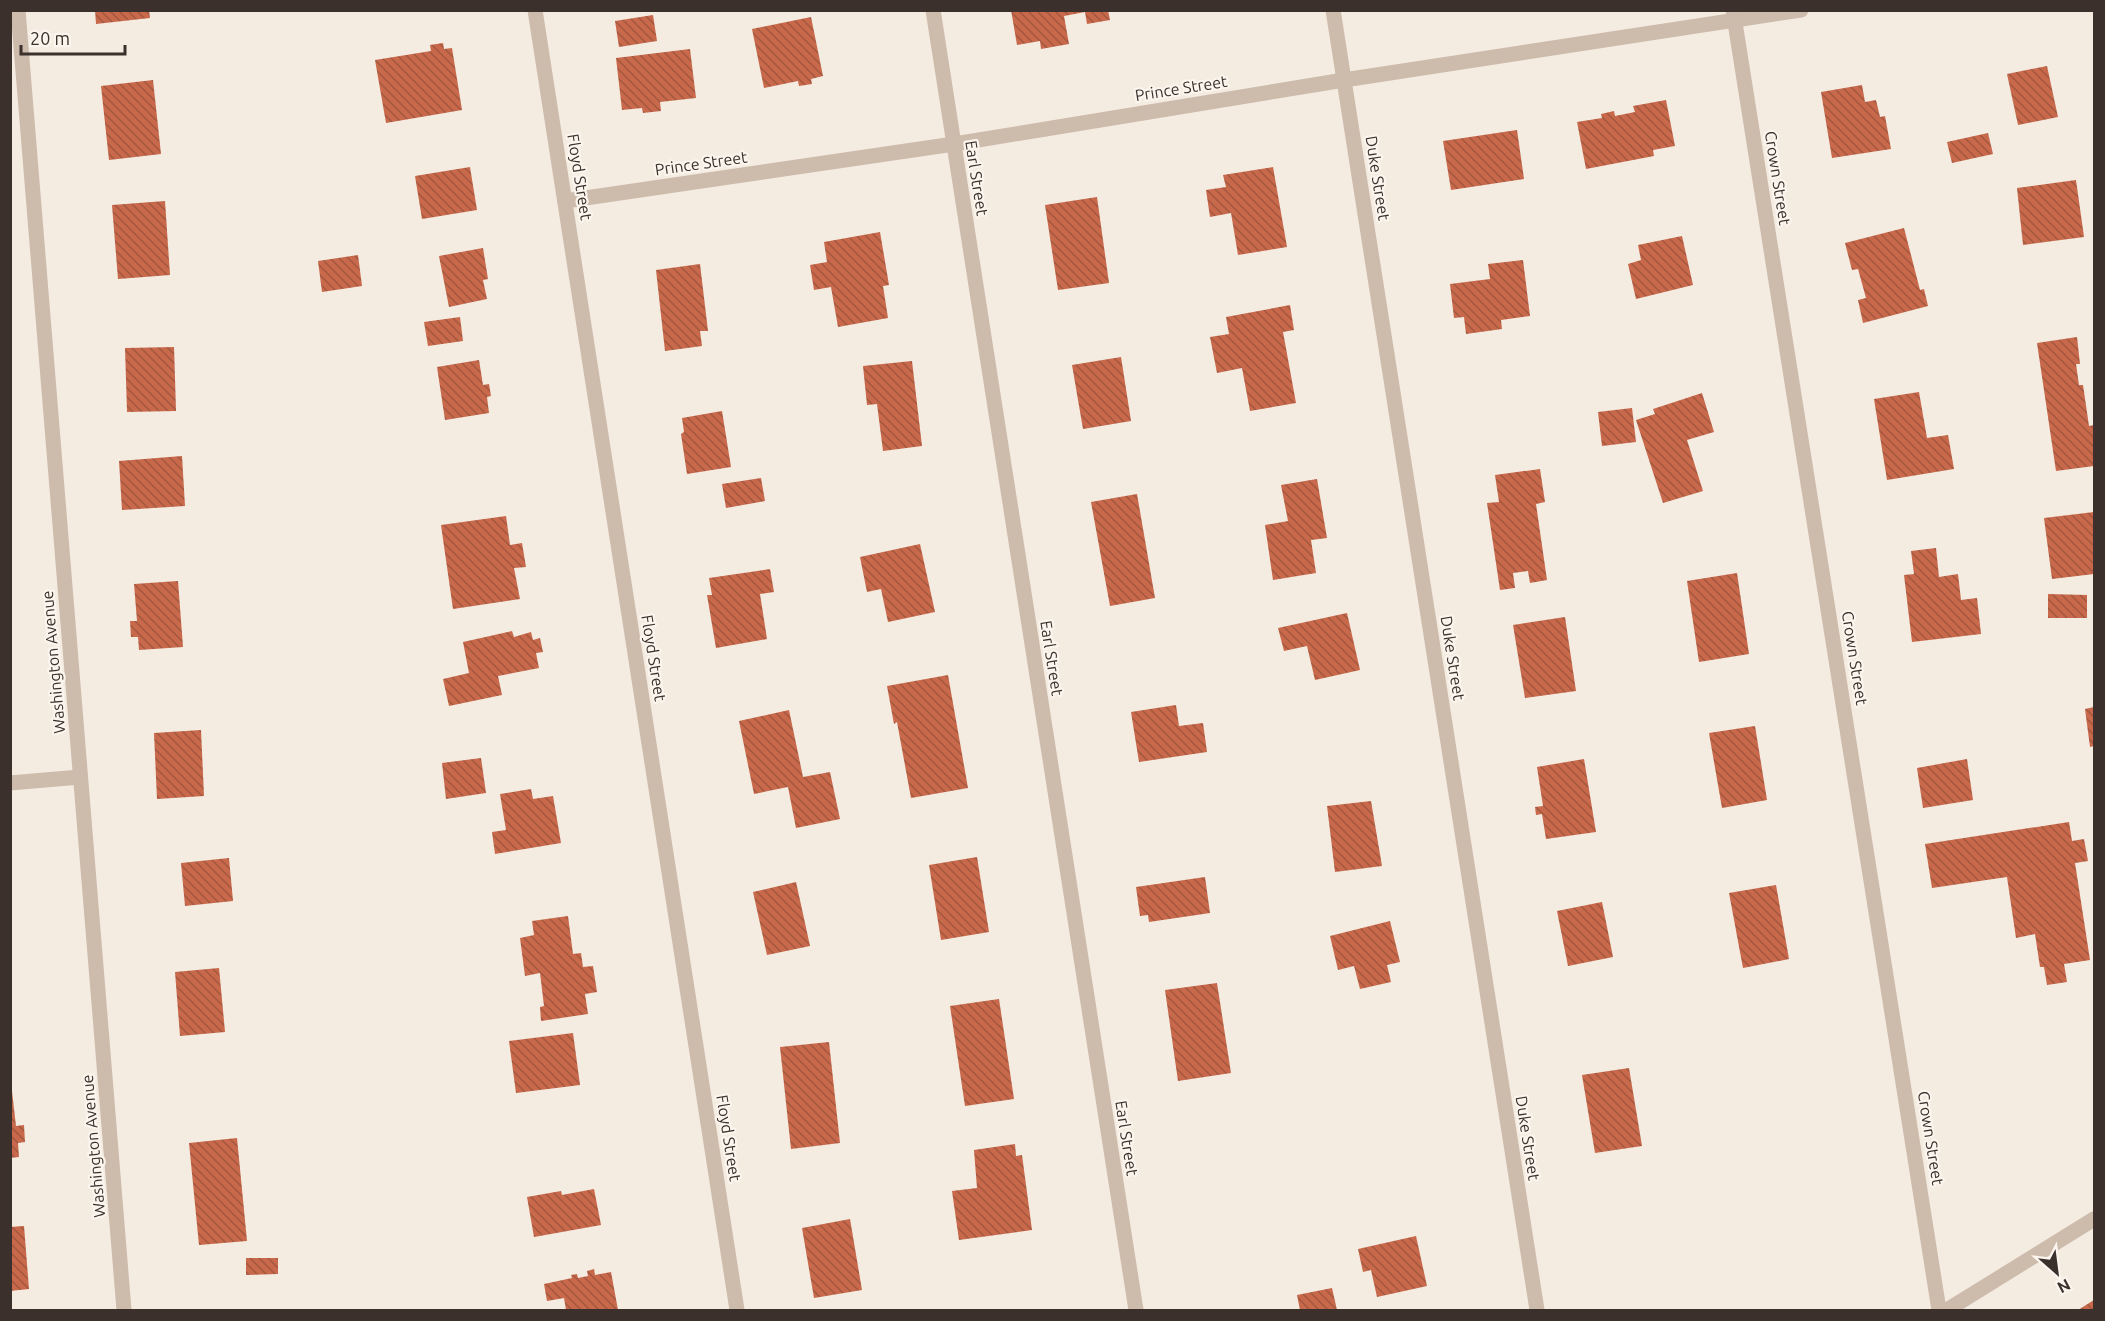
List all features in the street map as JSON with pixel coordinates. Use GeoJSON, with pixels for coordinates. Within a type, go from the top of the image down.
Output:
{"type":"FeatureCollection","features":[{"type":"Feature","properties":{"kind":"street","name":"Washington Avenue"},"geometry":{"type":"LineString","coordinates":[[18,10],[124,1311]]}},
{"type":"Feature","properties":{"kind":"street","name":"Floyd Street"},"geometry":{"type":"LineString","coordinates":[[535,10],[737,1311]]}},
{"type":"Feature","properties":{"kind":"street","name":"Earl Street"},"geometry":{"type":"LineString","coordinates":[[933,10],[1136,1311]]}},
{"type":"Feature","properties":{"kind":"street","name":"Duke Street"},"geometry":{"type":"LineString","coordinates":[[1333,10],[1537,1311]]}},
{"type":"Feature","properties":{"kind":"street","name":"Prince Street"},"geometry":{"type":"LineString","coordinates":[[566,201],[954,144],[1734,16],[1801,10]]}},
{"type":"Feature","properties":{"kind":"street","name":"Crown Street"},"geometry":{"type":"LineString","coordinates":[[1734,16],[1939,1311]]}},
{"type":"Feature","properties":{"kind":"street"},"geometry":{"type":"LineString","coordinates":[[10,783],[80,777]]}},
{"type":"Feature","properties":{"kind":"street"},"geometry":{"type":"LineString","coordinates":[[1947,1311],[2094,1219]]}},
{"type":"Feature","properties":{"kind":"building"},"geometry":{"type":"Polygon","coordinates":[[[95,10],[149,10],[150,18],[96,24],[95,10]]]}},
{"type":"Feature","properties":{"kind":"building"},"geometry":{"type":"Polygon","coordinates":[[[1011,10],[1108,10],[1110,20],[1087,24],[1085,12],[1064,16],[1069,44],[1041,49],[1040,41],[1017,45],[1011,10]]]}},
{"type":"Feature","properties":{"kind":"building"},"geometry":{"type":"Polygon","coordinates":[[[653,15],[657,41],[619,47],[615,21],[653,15]]]}},
{"type":"Feature","properties":{"kind":"building"},"geometry":{"type":"Polygon","coordinates":[[[811,17],[823,76],[811,79],[812,84],[799,86],[798,81],[764,88],[752,29],[811,17]]]}},
{"type":"Feature","properties":{"kind":"building"},"geometry":{"type":"Polygon","coordinates":[[[443,43],[444,49],[452,48],[462,110],[386,123],[375,60],[431,51],[430,45],[443,43]]]}},
{"type":"Feature","properties":{"kind":"building"},"geometry":{"type":"Polygon","coordinates":[[[690,49],[696,98],[660,102],[661,111],[643,113],[642,108],[622,110],[616,58],[690,49]]]}},
{"type":"Feature","properties":{"kind":"building"},"geometry":{"type":"Polygon","coordinates":[[[2047,66],[2058,117],[2018,125],[2007,74],[2047,66]]]}},
{"type":"Feature","properties":{"kind":"building"},"geometry":{"type":"Polygon","coordinates":[[[153,80],[161,154],[109,160],[101,86],[153,80]]]}},
{"type":"Feature","properties":{"kind":"building"},"geometry":{"type":"Polygon","coordinates":[[[1862,85],[1865,102],[1876,100],[1880,117],[1885,116],[1891,149],[1832,158],[1821,92],[1862,85]]]}},
{"type":"Feature","properties":{"kind":"building"},"geometry":{"type":"Polygon","coordinates":[[[1666,100],[1675,146],[1653,150],[1654,156],[1586,169],[1577,122],[1602,118],[1601,114],[1614,111],[1615,116],[1635,112],[1633,106],[1666,100]]]}},
{"type":"Feature","properties":{"kind":"building"},"geometry":{"type":"Polygon","coordinates":[[[1517,130],[1524,179],[1451,190],[1443,141],[1517,130]]]}},
{"type":"Feature","properties":{"kind":"building"},"geometry":{"type":"Polygon","coordinates":[[[1988,133],[1993,154],[1952,163],[1947,142],[1988,133]]]}},
{"type":"Feature","properties":{"kind":"building"},"geometry":{"type":"Polygon","coordinates":[[[470,167],[477,210],[422,219],[415,176],[470,167]]]}},
{"type":"Feature","properties":{"kind":"building"},"geometry":{"type":"Polygon","coordinates":[[[1273,167],[1287,247],[1238,255],[1231,213],[1210,217],[1206,190],[1226,187],[1223,175],[1273,167]]]}},
{"type":"Feature","properties":{"kind":"building"},"geometry":{"type":"Polygon","coordinates":[[[2076,180],[2084,237],[2023,245],[2017,188],[2076,180]]]}},
{"type":"Feature","properties":{"kind":"building"},"geometry":{"type":"Polygon","coordinates":[[[1097,197],[1109,283],[1058,290],[1045,205],[1097,197]]]}},
{"type":"Feature","properties":{"kind":"building"},"geometry":{"type":"Polygon","coordinates":[[[165,201],[170,275],[118,279],[112,205],[165,201]]]}},
{"type":"Feature","properties":{"kind":"building"},"geometry":{"type":"Polygon","coordinates":[[[1904,228],[1920,290],[1924,289],[1928,306],[1863,323],[1858,300],[1866,298],[1858,269],[1852,270],[1845,243],[1904,228]]]}},
{"type":"Feature","properties":{"kind":"building"},"geometry":{"type":"Polygon","coordinates":[[[880,232],[889,285],[883,286],[888,318],[838,327],[831,287],[814,290],[810,265],[827,262],[824,242],[880,232]]]}},
{"type":"Feature","properties":{"kind":"building"},"geometry":{"type":"Polygon","coordinates":[[[1682,236],[1693,285],[1636,299],[1628,264],[1641,260],[1638,245],[1682,236]]]}},
{"type":"Feature","properties":{"kind":"building"},"geometry":{"type":"Polygon","coordinates":[[[483,248],[488,279],[483,280],[487,299],[449,307],[439,256],[483,248]]]}},
{"type":"Feature","properties":{"kind":"building"},"geometry":{"type":"Polygon","coordinates":[[[358,255],[362,286],[322,292],[318,261],[358,255]]]}},
{"type":"Feature","properties":{"kind":"building"},"geometry":{"type":"Polygon","coordinates":[[[1523,260],[1530,316],[1501,320],[1502,329],[1466,334],[1464,317],[1454,318],[1450,284],[1490,279],[1488,264],[1523,260]]]}},
{"type":"Feature","properties":{"kind":"building"},"geometry":{"type":"Polygon","coordinates":[[[700,264],[708,331],[700,331],[702,346],[665,351],[656,270],[700,264]]]}},
{"type":"Feature","properties":{"kind":"building"},"geometry":{"type":"Polygon","coordinates":[[[1290,305],[1294,330],[1283,332],[1296,403],[1250,411],[1242,368],[1217,373],[1210,337],[1229,334],[1226,317],[1290,305]]]}},
{"type":"Feature","properties":{"kind":"building"},"geometry":{"type":"Polygon","coordinates":[[[460,317],[463,341],[428,346],[424,322],[460,317]]]}},
{"type":"Feature","properties":{"kind":"building"},"geometry":{"type":"Polygon","coordinates":[[[2077,337],[2080,364],[2076,364],[2079,385],[2083,385],[2089,426],[2094,425],[2094,466],[2056,471],[2037,343],[2077,337]]]}},
{"type":"Feature","properties":{"kind":"building"},"geometry":{"type":"Polygon","coordinates":[[[174,347],[176,411],[127,412],[125,348],[174,347]]]}},
{"type":"Feature","properties":{"kind":"building"},"geometry":{"type":"Polygon","coordinates":[[[1121,357],[1131,421],[1083,429],[1072,365],[1121,357]]]}},
{"type":"Feature","properties":{"kind":"building"},"geometry":{"type":"Polygon","coordinates":[[[479,360],[483,385],[489,384],[491,396],[487,397],[489,413],[445,420],[437,367],[479,360]]]}},
{"type":"Feature","properties":{"kind":"building"},"geometry":{"type":"Polygon","coordinates":[[[912,361],[922,446],[883,451],[877,404],[867,405],[863,366],[912,361]]]}},
{"type":"Feature","properties":{"kind":"building"},"geometry":{"type":"Polygon","coordinates":[[[1919,392],[1927,438],[1948,435],[1954,469],[1887,480],[1874,399],[1919,392]]]}},
{"type":"Feature","properties":{"kind":"building"},"geometry":{"type":"Polygon","coordinates":[[[1702,393],[1714,432],[1687,440],[1703,491],[1663,503],[1636,420],[1655,414],[1653,409],[1702,393]]]}},
{"type":"Feature","properties":{"kind":"building"},"geometry":{"type":"Polygon","coordinates":[[[1632,408],[1636,442],[1602,446],[1598,412],[1632,408]]]}},
{"type":"Feature","properties":{"kind":"building"},"geometry":{"type":"Polygon","coordinates":[[[722,411],[731,467],[687,474],[681,434],[684,432],[682,418],[722,411]]]}},
{"type":"Feature","properties":{"kind":"building"},"geometry":{"type":"Polygon","coordinates":[[[182,456],[185,506],[122,510],[119,461],[182,456]]]}},
{"type":"Feature","properties":{"kind":"building"},"geometry":{"type":"Polygon","coordinates":[[[1540,469],[1545,502],[1536,504],[1547,580],[1530,583],[1528,571],[1513,573],[1515,588],[1500,590],[1487,503],[1499,502],[1495,475],[1540,469]]]}},
{"type":"Feature","properties":{"kind":"building"},"geometry":{"type":"Polygon","coordinates":[[[761,478],[765,501],[726,508],[722,484],[761,478]]]}},
{"type":"Feature","properties":{"kind":"building"},"geometry":{"type":"Polygon","coordinates":[[[1317,479],[1327,538],[1311,540],[1316,573],[1273,580],[1265,525],[1288,521],[1281,485],[1317,479]]]}},
{"type":"Feature","properties":{"kind":"building"},"geometry":{"type":"Polygon","coordinates":[[[1137,494],[1155,598],[1110,606],[1091,502],[1137,494]]]}},
{"type":"Feature","properties":{"kind":"building"},"geometry":{"type":"Polygon","coordinates":[[[2094,512],[2094,574],[2052,579],[2044,518],[2094,512]]]}},
{"type":"Feature","properties":{"kind":"building"},"geometry":{"type":"Polygon","coordinates":[[[506,516],[510,545],[522,543],[526,567],[514,568],[520,599],[453,609],[441,525],[506,516]]]}},
{"type":"Feature","properties":{"kind":"building"},"geometry":{"type":"Polygon","coordinates":[[[920,544],[935,612],[888,622],[881,589],[867,592],[860,557],[920,544]]]}},
{"type":"Feature","properties":{"kind":"building"},"geometry":{"type":"Polygon","coordinates":[[[1936,548],[1939,577],[1958,574],[1961,600],[1977,598],[1981,634],[1912,642],[1904,575],[1914,574],[1911,551],[1936,548]]]}},
{"type":"Feature","properties":{"kind":"building"},"geometry":{"type":"Polygon","coordinates":[[[770,569],[774,592],[760,594],[767,639],[716,648],[707,595],[712,595],[709,578],[770,569]]]}},
{"type":"Feature","properties":{"kind":"building"},"geometry":{"type":"Polygon","coordinates":[[[1737,573],[1749,654],[1699,662],[1687,581],[1737,573]]]}},
{"type":"Feature","properties":{"kind":"building"},"geometry":{"type":"Polygon","coordinates":[[[178,581],[183,647],[139,650],[138,637],[131,637],[130,621],[137,621],[134,584],[178,581]]]}},
{"type":"Feature","properties":{"kind":"building"},"geometry":{"type":"Polygon","coordinates":[[[2048,594],[2087,595],[2087,618],[2048,618],[2048,594]]]}},
{"type":"Feature","properties":{"kind":"building"},"geometry":{"type":"Polygon","coordinates":[[[1347,613],[1360,670],[1315,680],[1307,646],[1284,651],[1278,628],[1347,613]]]}},
{"type":"Feature","properties":{"kind":"building"},"geometry":{"type":"Polygon","coordinates":[[[1565,617],[1576,691],[1525,698],[1513,625],[1565,617]]]}},
{"type":"Feature","properties":{"kind":"building"},"geometry":{"type":"Polygon","coordinates":[[[512,631],[514,637],[531,632],[533,640],[540,638],[543,652],[536,653],[539,668],[498,676],[502,695],[449,706],[443,679],[469,673],[463,642],[512,631]]]}},
{"type":"Feature","properties":{"kind":"building"},"geometry":{"type":"Polygon","coordinates":[[[948,675],[968,788],[911,798],[897,722],[894,724],[887,686],[948,675]]]}},
{"type":"Feature","properties":{"kind":"building"},"geometry":{"type":"Polygon","coordinates":[[[1176,705],[1179,726],[1203,723],[1207,752],[1139,762],[1131,712],[1176,705]]]}},
{"type":"Feature","properties":{"kind":"building"},"geometry":{"type":"Polygon","coordinates":[[[2094,707],[2094,746],[2090,747],[2085,709],[2094,707]]]}},
{"type":"Feature","properties":{"kind":"building"},"geometry":{"type":"Polygon","coordinates":[[[789,710],[803,777],[830,772],[840,819],[796,828],[788,787],[754,794],[739,721],[789,710]]]}},
{"type":"Feature","properties":{"kind":"building"},"geometry":{"type":"Polygon","coordinates":[[[1755,726],[1767,800],[1722,808],[1709,733],[1755,726]]]}},
{"type":"Feature","properties":{"kind":"building"},"geometry":{"type":"Polygon","coordinates":[[[201,730],[204,796],[157,799],[154,733],[201,730]]]}},
{"type":"Feature","properties":{"kind":"building"},"geometry":{"type":"Polygon","coordinates":[[[481,758],[486,793],[446,799],[442,763],[481,758]]]}},
{"type":"Feature","properties":{"kind":"building"},"geometry":{"type":"Polygon","coordinates":[[[1584,759],[1596,832],[1546,839],[1542,814],[1536,815],[1535,807],[1543,806],[1537,767],[1584,759]]]}},
{"type":"Feature","properties":{"kind":"building"},"geometry":{"type":"Polygon","coordinates":[[[1967,759],[1973,800],[1923,808],[1917,768],[1967,759]]]}},
{"type":"Feature","properties":{"kind":"building"},"geometry":{"type":"Polygon","coordinates":[[[531,789],[533,799],[553,796],[561,843],[495,854],[492,832],[506,830],[500,794],[531,789]]]}},
{"type":"Feature","properties":{"kind":"building"},"geometry":{"type":"Polygon","coordinates":[[[1371,801],[1382,866],[1335,872],[1327,806],[1371,801]]]}},
{"type":"Feature","properties":{"kind":"building"},"geometry":{"type":"Polygon","coordinates":[[[2069,822],[2072,841],[2084,839],[2088,861],[2075,863],[2090,960],[2064,964],[2067,982],[2047,985],[2044,967],[2040,967],[2035,934],[2016,938],[2007,877],[1932,888],[1925,844],[2069,822]]]}},
{"type":"Feature","properties":{"kind":"building"},"geometry":{"type":"Polygon","coordinates":[[[977,857],[989,932],[941,940],[929,865],[977,857]]]}},
{"type":"Feature","properties":{"kind":"building"},"geometry":{"type":"Polygon","coordinates":[[[229,858],[233,901],[185,906],[181,863],[229,858]]]}},
{"type":"Feature","properties":{"kind":"building"},"geometry":{"type":"Polygon","coordinates":[[[1205,877],[1210,913],[1149,922],[1148,915],[1140,916],[1136,887],[1205,877]]]}},
{"type":"Feature","properties":{"kind":"building"},"geometry":{"type":"Polygon","coordinates":[[[796,882],[810,946],[767,955],[753,892],[796,882]]]}},
{"type":"Feature","properties":{"kind":"building"},"geometry":{"type":"Polygon","coordinates":[[[1776,885],[1789,959],[1743,968],[1729,893],[1776,885]]]}},
{"type":"Feature","properties":{"kind":"building"},"geometry":{"type":"Polygon","coordinates":[[[1602,902],[1613,957],[1568,966],[1557,911],[1602,902]]]}},
{"type":"Feature","properties":{"kind":"building"},"geometry":{"type":"Polygon","coordinates":[[[568,916],[573,954],[581,953],[583,967],[593,966],[597,992],[585,994],[588,1014],[541,1021],[540,1007],[544,1006],[540,973],[525,976],[520,938],[534,935],[532,921],[568,916]]]}},
{"type":"Feature","properties":{"kind":"building"},"geometry":{"type":"Polygon","coordinates":[[[1390,921],[1400,962],[1387,965],[1391,982],[1360,989],[1354,966],[1338,970],[1330,936],[1390,921]]]}},
{"type":"Feature","properties":{"kind":"building"},"geometry":{"type":"Polygon","coordinates":[[[219,968],[225,1032],[180,1036],[175,972],[219,968]]]}},
{"type":"Feature","properties":{"kind":"building"},"geometry":{"type":"Polygon","coordinates":[[[1217,983],[1231,1073],[1178,1081],[1165,990],[1217,983]]]}},
{"type":"Feature","properties":{"kind":"building"},"geometry":{"type":"Polygon","coordinates":[[[999,999],[1014,1099],[965,1106],[950,1006],[999,999]]]}},
{"type":"Feature","properties":{"kind":"building"},"geometry":{"type":"Polygon","coordinates":[[[573,1033],[580,1085],[516,1093],[509,1041],[573,1033]]]}},
{"type":"Feature","properties":{"kind":"building"},"geometry":{"type":"Polygon","coordinates":[[[829,1042],[840,1143],[791,1149],[780,1047],[829,1042]]]}},
{"type":"Feature","properties":{"kind":"building"},"geometry":{"type":"Polygon","coordinates":[[[1629,1068],[1642,1146],[1595,1153],[1582,1075],[1629,1068]]]}},
{"type":"Feature","properties":{"kind":"building"},"geometry":{"type":"Polygon","coordinates":[[[12,1091],[16,1126],[24,1125],[25,1142],[18,1143],[19,1157],[10,1158],[12,1091]]]}},
{"type":"Feature","properties":{"kind":"building"},"geometry":{"type":"Polygon","coordinates":[[[237,1138],[247,1241],[199,1245],[189,1143],[237,1138]]]}},
{"type":"Feature","properties":{"kind":"building"},"geometry":{"type":"Polygon","coordinates":[[[1015,1144],[1016,1156],[1022,1155],[1032,1230],[959,1240],[952,1191],[977,1188],[974,1150],[1015,1144]]]}},
{"type":"Feature","properties":{"kind":"building"},"geometry":{"type":"Polygon","coordinates":[[[594,1189],[601,1225],[534,1237],[527,1197],[561,1191],[562,1195],[594,1189]]]}},
{"type":"Feature","properties":{"kind":"building"},"geometry":{"type":"Polygon","coordinates":[[[850,1219],[862,1290],[814,1298],[802,1228],[850,1219]]]}},
{"type":"Feature","properties":{"kind":"building"},"geometry":{"type":"Polygon","coordinates":[[[24,1226],[29,1289],[10,1291],[10,1227],[24,1226]]]}},
{"type":"Feature","properties":{"kind":"building"},"geometry":{"type":"Polygon","coordinates":[[[1416,1236],[1427,1286],[1377,1297],[1371,1270],[1363,1272],[1358,1249],[1416,1236]]]}},
{"type":"Feature","properties":{"kind":"building"},"geometry":{"type":"Polygon","coordinates":[[[246,1258],[278,1258],[278,1274],[246,1275],[246,1258]]]}},
{"type":"Feature","properties":{"kind":"building"},"geometry":{"type":"Polygon","coordinates":[[[594,1269],[595,1275],[611,1272],[618,1310],[566,1310],[564,1298],[547,1301],[544,1284],[572,1278],[571,1275],[577,1274],[578,1278],[588,1276],[587,1271],[594,1269]]]}},
{"type":"Feature","properties":{"kind":"building"},"geometry":{"type":"Polygon","coordinates":[[[1332,1288],[1337,1310],[1300,1310],[1297,1295],[1332,1288]]]}},
{"type":"Feature","properties":{"kind":"building"},"geometry":{"type":"Polygon","coordinates":[[[2094,1300],[2094,1310],[2078,1310],[2094,1300]]]}}]}
